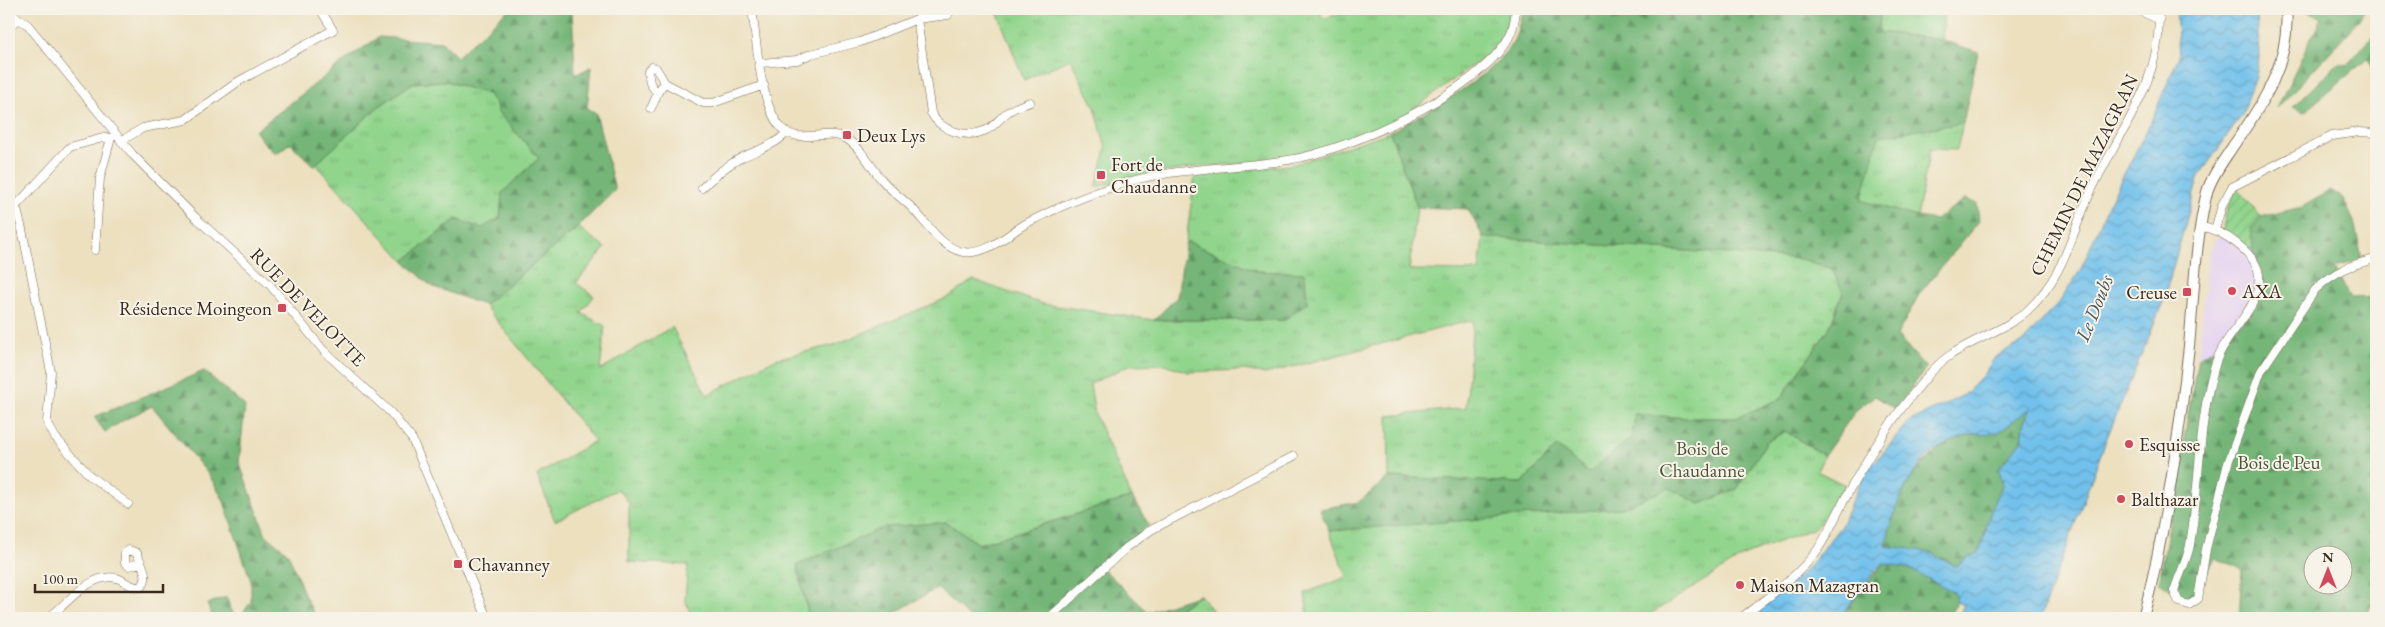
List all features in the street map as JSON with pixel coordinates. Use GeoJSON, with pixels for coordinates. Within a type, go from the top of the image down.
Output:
{"type":"FeatureCollection","features":[{"type":"Feature","properties":{"kind":"main road"},"geometry":{"type":"LineString","coordinates":[[2143,618],[2180,426],[2202,227],[2208,191],[2213,177],[2268,93],[2286,44],[2286,9]]}},
{"type":"Feature","properties":{"kind":"street"},"geometry":{"type":"LineString","coordinates":[[128,504],[90,476],[55,437],[47,422],[51,372],[16,206],[70,147],[103,138],[116,138],[143,128],[185,120],[239,81],[333,30],[320,9]]}},
{"type":"Feature","properties":{"kind":"street"},"geometry":{"type":"LineString","coordinates":[[752,9],[764,86],[772,114],[786,134],[798,137],[833,135],[848,140],[895,194],[909,205],[945,244],[955,250],[974,253],[987,248],[1035,219],[1122,184],[1191,171],[1290,160],[1387,129],[1442,97],[1481,68],[1508,38],[1514,25],[1516,9]]}},
{"type":"Feature","properties":{"kind":"street"},"geometry":{"type":"LineString","coordinates":[[2136,9],[2160,20]]}},
{"type":"Feature","properties":{"kind":"street","name":"CHEMIN DE MAZAGRAN"},"geometry":{"type":"LineString","coordinates":[[1742,618],[1790,579],[1816,551],[1853,484],[1895,417],[1937,365],[1951,354],[2028,310],[2057,276],[2092,189],[2134,115],[2148,83],[2158,45],[2160,20],[2158,9]]}},
{"type":"Feature","properties":{"kind":"street","name":"RUE DE VELOTTE"},"geometry":{"type":"LineString","coordinates":[[9,13],[28,25],[116,138],[196,218],[270,285],[324,351],[391,413],[412,439],[487,618]]}},
{"type":"Feature","properties":{"kind":"street"},"geometry":{"type":"LineString","coordinates":[[760,63],[798,60],[811,54],[860,42],[917,19],[948,15]]}},
{"type":"Feature","properties":{"kind":"street"},"geometry":{"type":"LineString","coordinates":[[9,28],[18,18]]}},
{"type":"Feature","properties":{"kind":"street"},"geometry":{"type":"LineString","coordinates":[[917,19],[931,113],[944,128],[959,133],[983,132],[1009,111],[1030,102]]}},
{"type":"Feature","properties":{"kind":"street"},"geometry":{"type":"LineString","coordinates":[[656,92],[650,83],[648,71],[650,67],[656,68],[665,83],[708,103],[764,86]]}},
{"type":"Feature","properties":{"kind":"street"},"geometry":{"type":"LineString","coordinates":[[650,108],[655,101],[656,92],[665,83]]}},
{"type":"Feature","properties":{"kind":"street"},"geometry":{"type":"LineString","coordinates":[[2214,230],[2222,206],[2232,187],[2332,136],[2359,132],[2376,132]]}},
{"type":"Feature","properties":{"kind":"street"},"geometry":{"type":"LineString","coordinates":[[702,188],[720,171],[738,159],[778,142],[786,134]]}},
{"type":"Feature","properties":{"kind":"street"},"geometry":{"type":"LineString","coordinates":[[95,250],[100,178],[116,138]]}},
{"type":"Feature","properties":{"kind":"street"},"geometry":{"type":"LineString","coordinates":[[2202,227],[2214,230],[2251,256],[2259,276],[2255,304],[2236,325],[2223,345],[2212,375],[2199,458],[2190,545],[2184,568],[2174,591],[2179,602],[2190,605],[2198,599],[2206,549],[2228,463],[2261,371],[2315,290],[2325,280],[2346,267],[2376,260]]}},
{"type":"Feature","properties":{"kind":"street"},"geometry":{"type":"LineString","coordinates":[[1049,618],[1126,548],[1151,530],[1294,456]]}},
{"type":"Feature","properties":{"kind":"street"},"geometry":{"type":"LineString","coordinates":[[49,618],[92,581],[117,578],[134,587],[141,587],[146,582],[146,576],[141,563]]}},
{"type":"Feature","properties":{"kind":"shaded area"},"geometry":{"type":"Polygon","coordinates":[[[2223,230],[2253,251],[2261,272],[2258,302],[2219,346],[2198,358],[2209,252],[2223,230]]]}},
{"type":"Feature","properties":{"kind":"green space"},"geometry":{"type":"Polygon","coordinates":[[[509,9],[572,9],[575,75],[591,67],[587,108],[596,113],[615,190],[578,227],[484,305],[431,286],[404,261],[456,219],[482,228],[500,218],[502,193],[539,158],[497,111],[496,103],[487,94],[446,81],[413,83],[378,107],[314,166],[290,143],[276,154],[255,131],[346,60],[379,37],[442,42],[457,57],[509,9]]]}},
{"type":"Feature","properties":{"kind":"green space"},"geometry":{"type":"Polygon","coordinates":[[[996,9],[1318,9],[1323,18],[1367,9],[1511,9],[1502,36],[1490,53],[1387,129],[1290,160],[1195,167],[1126,179],[1096,187],[1106,149],[1095,107],[1070,59],[1024,80],[996,9]]]}},
{"type":"Feature","properties":{"kind":"green space","name":"Bois de Chaudanne"},"geometry":{"type":"Polygon","coordinates":[[[1522,9],[1880,9],[1879,32],[1942,40],[1978,52],[1963,123],[1879,136],[1861,200],[1917,217],[1935,220],[1965,199],[1977,204],[1979,221],[1920,293],[1897,335],[1926,368],[1896,409],[1875,396],[1856,410],[1824,456],[1785,431],[1767,441],[1737,489],[1700,504],[1669,488],[1621,508],[1329,531],[1320,509],[1359,502],[1389,477],[1522,483],[1557,446],[1589,473],[1632,437],[1635,414],[1686,418],[1736,418],[1780,399],[1829,329],[1843,292],[1832,269],[1802,259],[1483,237],[1468,209],[1417,207],[1390,132],[1472,83],[1501,58],[1515,37],[1522,9]]]}},
{"type":"Feature","properties":{"kind":"green space"},"geometry":{"type":"Polygon","coordinates":[[[1880,9],[1944,9],[1942,40],[1879,32],[1880,9]]]}},
{"type":"Feature","properties":{"kind":"green space"},"geometry":{"type":"Polygon","coordinates":[[[2303,9],[2364,9],[2360,18],[2349,32],[2277,108],[2321,18],[2303,9]]]}},
{"type":"Feature","properties":{"kind":"green space"},"geometry":{"type":"Polygon","coordinates":[[[2376,34],[2376,73],[2368,58],[2304,112],[2293,107],[2338,63],[2347,65],[2376,34]]]}},
{"type":"Feature","properties":{"kind":"green space"},"geometry":{"type":"Polygon","coordinates":[[[446,81],[487,94],[496,103],[497,111],[539,158],[503,193],[500,218],[482,229],[456,219],[404,261],[316,164],[378,107],[413,83],[446,81]]]}},
{"type":"Feature","properties":{"kind":"green space"},"geometry":{"type":"Polygon","coordinates":[[[1963,123],[1957,150],[1930,149],[1917,217],[1860,201],[1878,136],[1963,123]]]}},
{"type":"Feature","properties":{"kind":"green space"},"geometry":{"type":"Polygon","coordinates":[[[1390,132],[1417,207],[1409,270],[1479,271],[1483,237],[1802,259],[1832,269],[1843,292],[1829,329],[1780,399],[1736,418],[1686,418],[1635,414],[1632,437],[1589,473],[1557,446],[1522,483],[1389,477],[1388,416],[1466,408],[1473,320],[1265,374],[1244,370],[1188,372],[1165,364],[1129,365],[1090,384],[1095,415],[1132,497],[979,544],[946,522],[797,565],[809,618],[692,618],[685,599],[688,565],[629,562],[629,503],[618,489],[555,521],[537,475],[595,441],[484,305],[578,227],[605,248],[576,283],[594,296],[581,313],[605,326],[600,370],[672,327],[707,395],[775,359],[834,345],[947,298],[973,280],[1043,304],[1154,320],[1284,320],[1304,273],[1257,271],[1186,241],[1195,176],[1295,164],[1390,132]]]}},
{"type":"Feature","properties":{"kind":"green space"},"geometry":{"type":"Polygon","coordinates":[[[2238,188],[2261,217],[2251,228],[2253,251],[2223,230],[2228,208],[2238,188]]]}},
{"type":"Feature","properties":{"kind":"green space","name":"Bois de Peu"},"geometry":{"type":"Polygon","coordinates":[[[2330,191],[2343,198],[2354,222],[2362,259],[2334,268],[2351,298],[2376,297],[2376,602],[2364,614],[2369,618],[2239,618],[2242,569],[2215,558],[2190,602],[2159,583],[2198,358],[2219,346],[2258,302],[2261,272],[2253,251],[2251,228],[2261,217],[2302,207],[2330,191]]]}},
{"type":"Feature","properties":{"kind":"green space"},"geometry":{"type":"Polygon","coordinates":[[[1186,241],[1257,271],[1305,273],[1307,303],[1284,320],[1154,320],[1177,297],[1186,241]]]}},
{"type":"Feature","properties":{"kind":"green space"},"geometry":{"type":"Polygon","coordinates":[[[204,371],[245,406],[239,462],[266,535],[288,553],[316,618],[239,618],[251,602],[251,581],[223,499],[209,475],[152,406],[105,432],[94,417],[204,371]]]}},
{"type":"Feature","properties":{"kind":"green space"},"geometry":{"type":"Polygon","coordinates":[[[2032,409],[2024,424],[2022,441],[1999,468],[2003,484],[1991,511],[1979,553],[1970,556],[1955,567],[1946,559],[1886,546],[1897,504],[1920,467],[1936,452],[1954,440],[1974,434],[1996,433],[2020,414],[2032,409]]]}},
{"type":"Feature","properties":{"kind":"green space"},"geometry":{"type":"Polygon","coordinates":[[[1786,431],[1824,456],[1817,471],[1845,485],[1817,527],[1745,555],[1644,618],[1308,618],[1305,593],[1347,577],[1329,531],[1621,508],[1669,488],[1700,504],[1737,489],[1767,441],[1786,431]]]}},
{"type":"Feature","properties":{"kind":"green space"},"geometry":{"type":"Polygon","coordinates":[[[1132,497],[1149,525],[1101,567],[1148,612],[1200,595],[1164,618],[970,618],[937,588],[886,618],[809,618],[797,565],[885,527],[946,522],[979,544],[1132,497]]]}},
{"type":"Feature","properties":{"kind":"green space"},"geometry":{"type":"Polygon","coordinates":[[[1884,563],[1910,569],[1954,592],[1957,602],[1948,618],[1839,618],[1884,563]]]}},
{"type":"Feature","properties":{"kind":"green space"},"geometry":{"type":"Polygon","coordinates":[[[1200,595],[1219,618],[1164,618],[1200,595]]]}},
{"type":"Feature","properties":{"kind":"green space"},"geometry":{"type":"Polygon","coordinates":[[[226,597],[235,618],[213,618],[207,604],[226,597]]]}},
{"type":"Feature","properties":{"kind":"water","name":"Le Doubs"},"geometry":{"type":"Polygon","coordinates":[[[2176,9],[2257,9],[2259,58],[2256,77],[2242,115],[2199,176],[2163,302],[2106,440],[2040,618],[1958,618],[1964,605],[1957,602],[1954,592],[1910,569],[1884,563],[1877,569],[1839,618],[1748,618],[1805,571],[1841,526],[1863,476],[1910,421],[1964,395],[1982,377],[1995,357],[2023,342],[2061,300],[2081,269],[2109,203],[2149,126],[2179,56],[2176,9]],[[2031,409],[1999,432],[1993,434],[1972,434],[1932,452],[1913,475],[1900,498],[1891,522],[1886,546],[1914,549],[1931,554],[1955,567],[1970,556],[1979,553],[1991,511],[2003,484],[1999,468],[2022,441],[2024,424],[2031,409]]]}},
{"type":"Feature","properties":{"kind":"place","name":"Deux Lys"},"geometry":{"type":"Point","coordinates":[847,135]}},
{"type":"Feature","properties":{"kind":"place","name":"Fort de Chaudanne"},"geometry":{"type":"Point","coordinates":[1101,175]}},
{"type":"Feature","properties":{"kind":"place","name":"AXA"},"geometry":{"type":"Point","coordinates":[2232,291]}},
{"type":"Feature","properties":{"kind":"place","name":"Creuse"},"geometry":{"type":"Point","coordinates":[2187,292]}},
{"type":"Feature","properties":{"kind":"place","name":"Résidence Moingeon"},"geometry":{"type":"Point","coordinates":[282,308]}},
{"type":"Feature","properties":{"kind":"place","name":"Esquisse"},"geometry":{"type":"Point","coordinates":[2129,444]}},
{"type":"Feature","properties":{"kind":"place","name":"Balthazar"},"geometry":{"type":"Point","coordinates":[2121,499]}},
{"type":"Feature","properties":{"kind":"place","name":"Chavanney"},"geometry":{"type":"Point","coordinates":[458,564]}},
{"type":"Feature","properties":{"kind":"place","name":"Maison Mazagran"},"geometry":{"type":"Point","coordinates":[1740,585]}}]}
